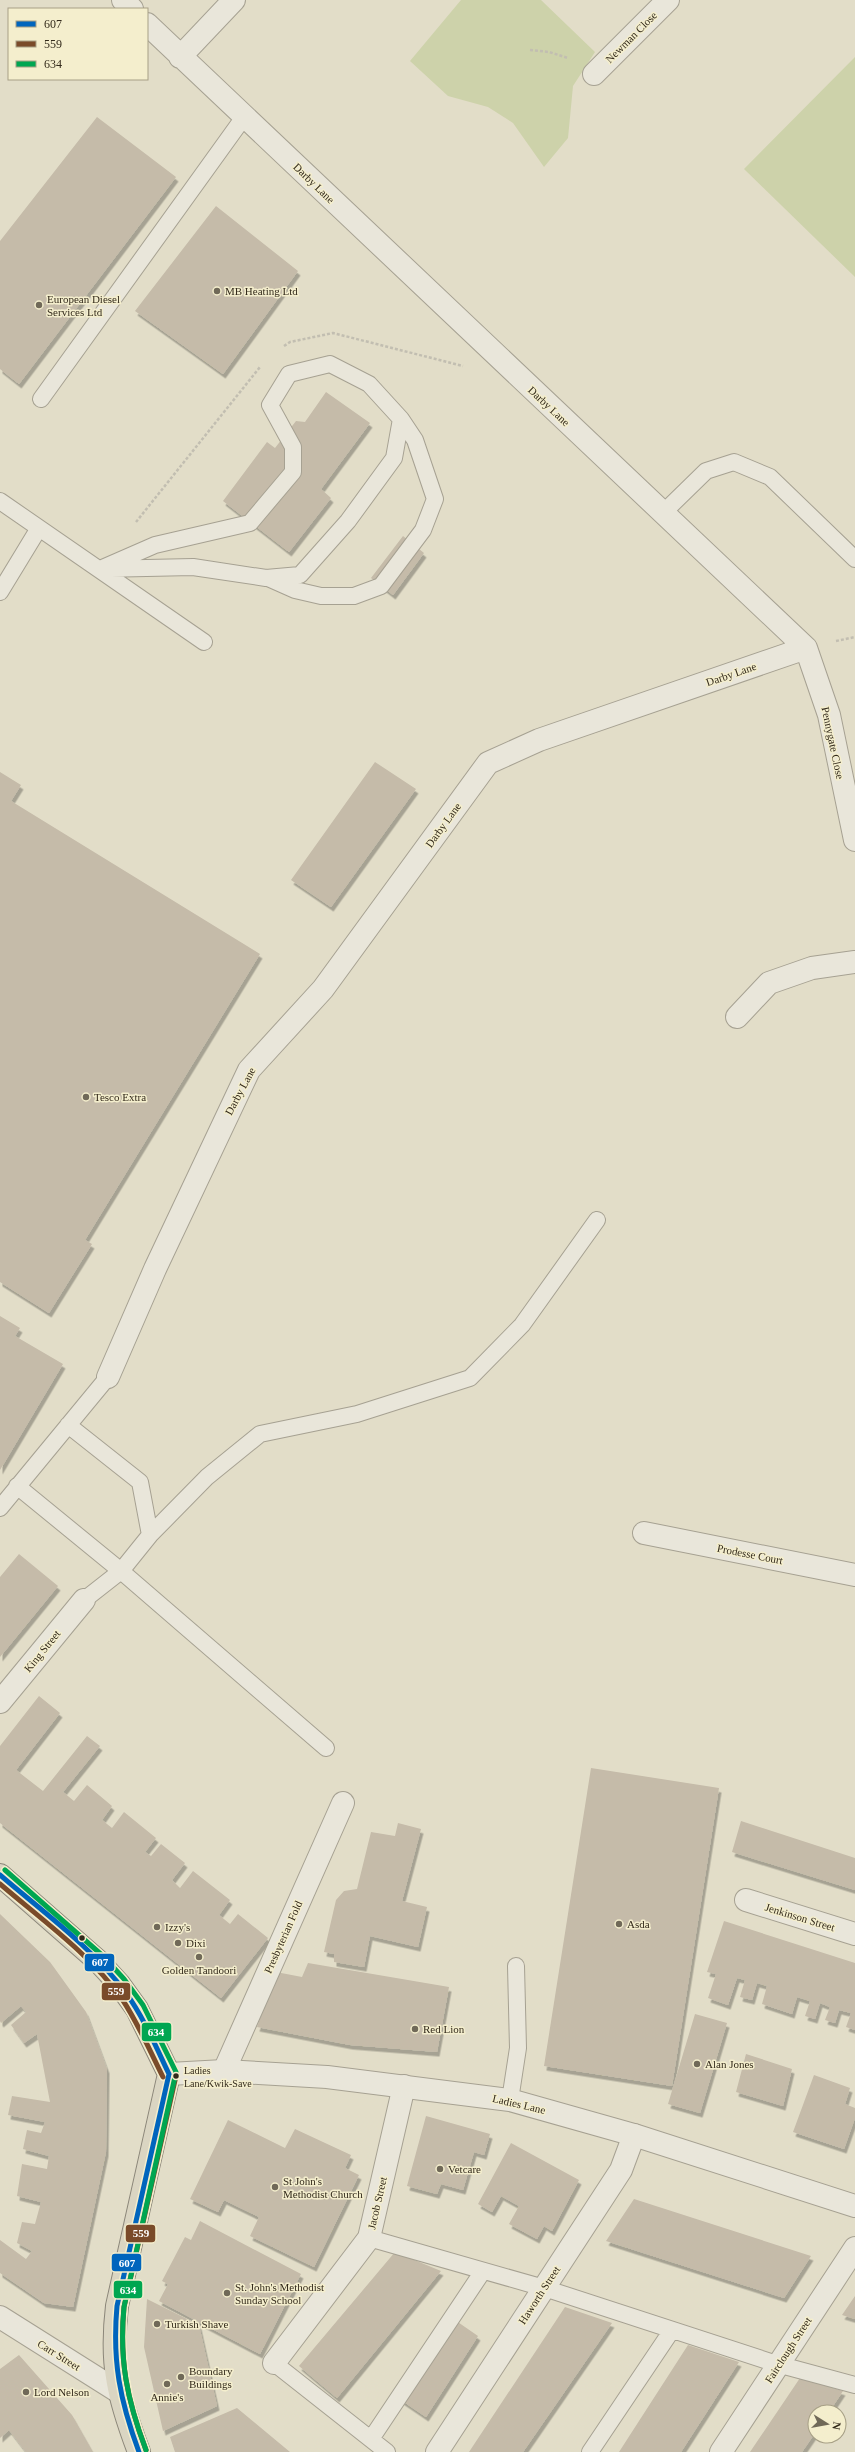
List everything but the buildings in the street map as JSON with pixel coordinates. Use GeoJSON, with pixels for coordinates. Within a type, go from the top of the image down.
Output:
{"type":"FeatureCollection","features":[{"type":"Feature","properties":{"kind":"highway"},"geometry":{"type":"LineString","coordinates":[[0,1875],[98,1961],[119,1984],[137,2009],[169,2074],[116,2306],[114,2360],[119,2392],[139,2452]]}},
{"type":"Feature","properties":{"kind":"street"},"geometry":{"type":"LineString","coordinates":[[123,0],[131,8]]}},
{"type":"Feature","properties":{"kind":"street"},"geometry":{"type":"LineString","coordinates":[[180,57],[234,0]]}},
{"type":"Feature","properties":{"kind":"street","name":"Newman Close"},"geometry":{"type":"LineString","coordinates":[[594,74],[668,0]]}},
{"type":"Feature","properties":{"kind":"street","name":"Darby Lane"},"geometry":{"type":"LineString","coordinates":[[108,1377],[155,1269],[249,1070],[323,989],[488,763],[539,740],[806,648],[180,57],[148,25]]}},
{"type":"Feature","properties":{"kind":"street","name":"Pennygate Close"},"geometry":{"type":"LineString","coordinates":[[806,648],[829,715],[855,840]]}},
{"type":"Feature","properties":{"kind":"street"},"geometry":{"type":"LineString","coordinates":[[737,1017],[769,982],[812,968],[855,962]]}},
{"type":"Feature","properties":{"kind":"street","name":"Prodesse Court"},"geometry":{"type":"LineString","coordinates":[[644,1533],[855,1575]]}},
{"type":"Feature","properties":{"kind":"street","name":"King Street"},"geometry":{"type":"LineString","coordinates":[[0,1702],[84,1600]]}},
{"type":"Feature","properties":{"kind":"street","name":"Presbyterian Fold"},"geometry":{"type":"LineString","coordinates":[[224,2071],[343,1803]]}},
{"type":"Feature","properties":{"kind":"street","name":"Jenkinson Street"},"geometry":{"type":"LineString","coordinates":[[746,1900],[855,1934]]}},
{"type":"Feature","properties":{"kind":"street","name":"Ladies Lane"},"geometry":{"type":"LineString","coordinates":[[169,2074],[224,2071],[328,2077],[510,2100],[634,2135],[855,2206]]}},
{"type":"Feature","properties":{"kind":"street","name":"Jacob Street"},"geometry":{"type":"LineString","coordinates":[[274,2362],[369,2238],[404,2086]]}},
{"type":"Feature","properties":{"kind":"street","name":"Haworth Street"},"geometry":{"type":"LineString","coordinates":[[437,2452],[621,2170],[634,2135]]}},
{"type":"Feature","properties":{"kind":"street","name":"Fairclough Street"},"geometry":{"type":"LineString","coordinates":[[721,2452],[855,2248]]}},
{"type":"Feature","properties":{"kind":"street","name":"Carr Street"},"geometry":{"type":"LineString","coordinates":[[3,2325],[119,2392]]}},
{"type":"Feature","properties":{"kind":"lane"},"geometry":{"type":"LineString","coordinates":[[41,399],[244,117]]}},
{"type":"Feature","properties":{"kind":"lane"},"geometry":{"type":"LineString","coordinates":[[100,569],[155,544],[250,523],[293,472],[293,447],[270,405],[289,374],[330,364],[369,384],[401,420],[415,440],[435,499],[423,530],[380,586],[354,596],[321,596],[295,590],[266,578]]}},
{"type":"Feature","properties":{"kind":"lane"},"geometry":{"type":"LineString","coordinates":[[100,569],[193,567],[266,578],[300,575],[348,521],[394,458],[401,420]]}},
{"type":"Feature","properties":{"kind":"lane"},"geometry":{"type":"LineString","coordinates":[[663,513],[706,471],[734,462],[770,477],[855,559]]}},
{"type":"Feature","properties":{"kind":"lane"},"geometry":{"type":"LineString","coordinates":[[0,501],[204,642]]}},
{"type":"Feature","properties":{"kind":"lane"},"geometry":{"type":"LineString","coordinates":[[0,592],[39,528]]}},
{"type":"Feature","properties":{"kind":"lane"},"geometry":{"type":"LineString","coordinates":[[84,1600],[121,1571],[150,1535],[207,1477],[260,1434],[356,1414],[470,1378],[522,1325],[597,1220]]}},
{"type":"Feature","properties":{"kind":"lane"},"geometry":{"type":"LineString","coordinates":[[0,1508],[108,1377]]}},
{"type":"Feature","properties":{"kind":"lane"},"geometry":{"type":"LineString","coordinates":[[68,1425],[140,1482],[150,1535]]}},
{"type":"Feature","properties":{"kind":"lane"},"geometry":{"type":"LineString","coordinates":[[17,1486],[121,1571],[326,1748]]}},
{"type":"Feature","properties":{"kind":"lane"},"geometry":{"type":"LineString","coordinates":[[510,2100],[518,2048],[516,1966]]}},
{"type":"Feature","properties":{"kind":"lane"},"geometry":{"type":"LineString","coordinates":[[369,2238],[544,2288],[778,2364],[855,2385]]}},
{"type":"Feature","properties":{"kind":"lane"},"geometry":{"type":"LineString","coordinates":[[371,2439],[483,2271]]}},
{"type":"Feature","properties":{"kind":"lane"},"geometry":{"type":"LineString","coordinates":[[590,2452],[672,2330]]}},
{"type":"Feature","properties":{"kind":"lane"},"geometry":{"type":"LineString","coordinates":[[274,2362],[387,2452]]}},
{"type":"Feature","properties":{"kind":"path"},"geometry":{"type":"LineString","coordinates":[[530,50],[562,55],[594,74]]}},
{"type":"Feature","properties":{"kind":"green space"},"geometry":{"type":"Polygon","coordinates":[[[461,0],[541,0],[595,52],[573,86],[568,138],[544,167],[513,123],[488,107],[448,96],[410,61],[461,0]]]}},
{"type":"Feature","properties":{"kind":"green space"},"geometry":{"type":"Polygon","coordinates":[[[855,57],[855,277],[744,169],[855,57]]]}},
{"type":"Feature","properties":{"kind":"transit line","name":"634"},"geometry":{"type":"LineString","coordinates":[[5,1870],[103,1956],[124,1979],[143,2005],[176,2072],[124,2307],[123,2345],[126,2380],[129,2397],[146,2450]]}},
{"type":"Feature","properties":{"kind":"transit line","name":"607"},"geometry":{"type":"LineString","coordinates":[[0,1875],[83,1945],[113,1976],[138,2012],[169,2074]]}},
{"type":"Feature","properties":{"kind":"transit line","name":"559"},"geometry":{"type":"LineString","coordinates":[[0,1884],[65,1938],[109,1983],[122,1999],[144,2037],[163,2077]]}},
{"type":"Feature","properties":{"kind":"transit line","name":"607"},"geometry":{"type":"LineString","coordinates":[[139,2452],[122,2398],[119,2380],[116,2345],[117,2306],[169,2074]]}},
{"type":"Feature","properties":{"kind":"transit line","name":"559"},"geometry":{"type":"LineString","coordinates":[[146,2450],[139,2432],[129,2397],[126,2380],[123,2345],[124,2307],[176,2076]]}},
{"type":"Feature","properties":{"kind":"place","name":"MB Heating Ltd"},"geometry":{"type":"Point","coordinates":[217,291]}},
{"type":"Feature","properties":{"kind":"place","name":"European Diesel Services Ltd"},"geometry":{"type":"Point","coordinates":[39,305]}},
{"type":"Feature","properties":{"kind":"place","name":"Tesco Extra"},"geometry":{"type":"Point","coordinates":[86,1097]}},
{"type":"Feature","properties":{"kind":"place","name":"Asda"},"geometry":{"type":"Point","coordinates":[619,1924]}},
{"type":"Feature","properties":{"kind":"place","name":"Izzy's"},"geometry":{"type":"Point","coordinates":[157,1927]}},
{"type":"Feature","properties":{"kind":"place","name":"Dixi"},"geometry":{"type":"Point","coordinates":[178,1943]}},
{"type":"Feature","properties":{"kind":"place","name":"Golden Tandoori"},"geometry":{"type":"Point","coordinates":[199,1957]}},
{"type":"Feature","properties":{"kind":"place","name":"Red Lion"},"geometry":{"type":"Point","coordinates":[415,2029]}},
{"type":"Feature","properties":{"kind":"place","name":"Alan Jones"},"geometry":{"type":"Point","coordinates":[697,2064]}},
{"type":"Feature","properties":{"kind":"place","name":"Ladies Lane/Kwik-Save"},"geometry":{"type":"Point","coordinates":[176,2076]}},
{"type":"Feature","properties":{"kind":"place","name":"Vetcare"},"geometry":{"type":"Point","coordinates":[440,2169]}},
{"type":"Feature","properties":{"kind":"place","name":"St John's Methodist Church"},"geometry":{"type":"Point","coordinates":[275,2187]}},
{"type":"Feature","properties":{"kind":"place","name":"St. John's Methodist Sunday School"},"geometry":{"type":"Point","coordinates":[227,2293]}},
{"type":"Feature","properties":{"kind":"place","name":"Turkish Shave"},"geometry":{"type":"Point","coordinates":[157,2324]}},
{"type":"Feature","properties":{"kind":"place","name":"Boundary Buildings"},"geometry":{"type":"Point","coordinates":[181,2377]}},
{"type":"Feature","properties":{"kind":"place","name":"Annie's"},"geometry":{"type":"Point","coordinates":[167,2384]}},
{"type":"Feature","properties":{"kind":"place","name":"Lord Nelson"},"geometry":{"type":"Point","coordinates":[26,2392]}}]}
